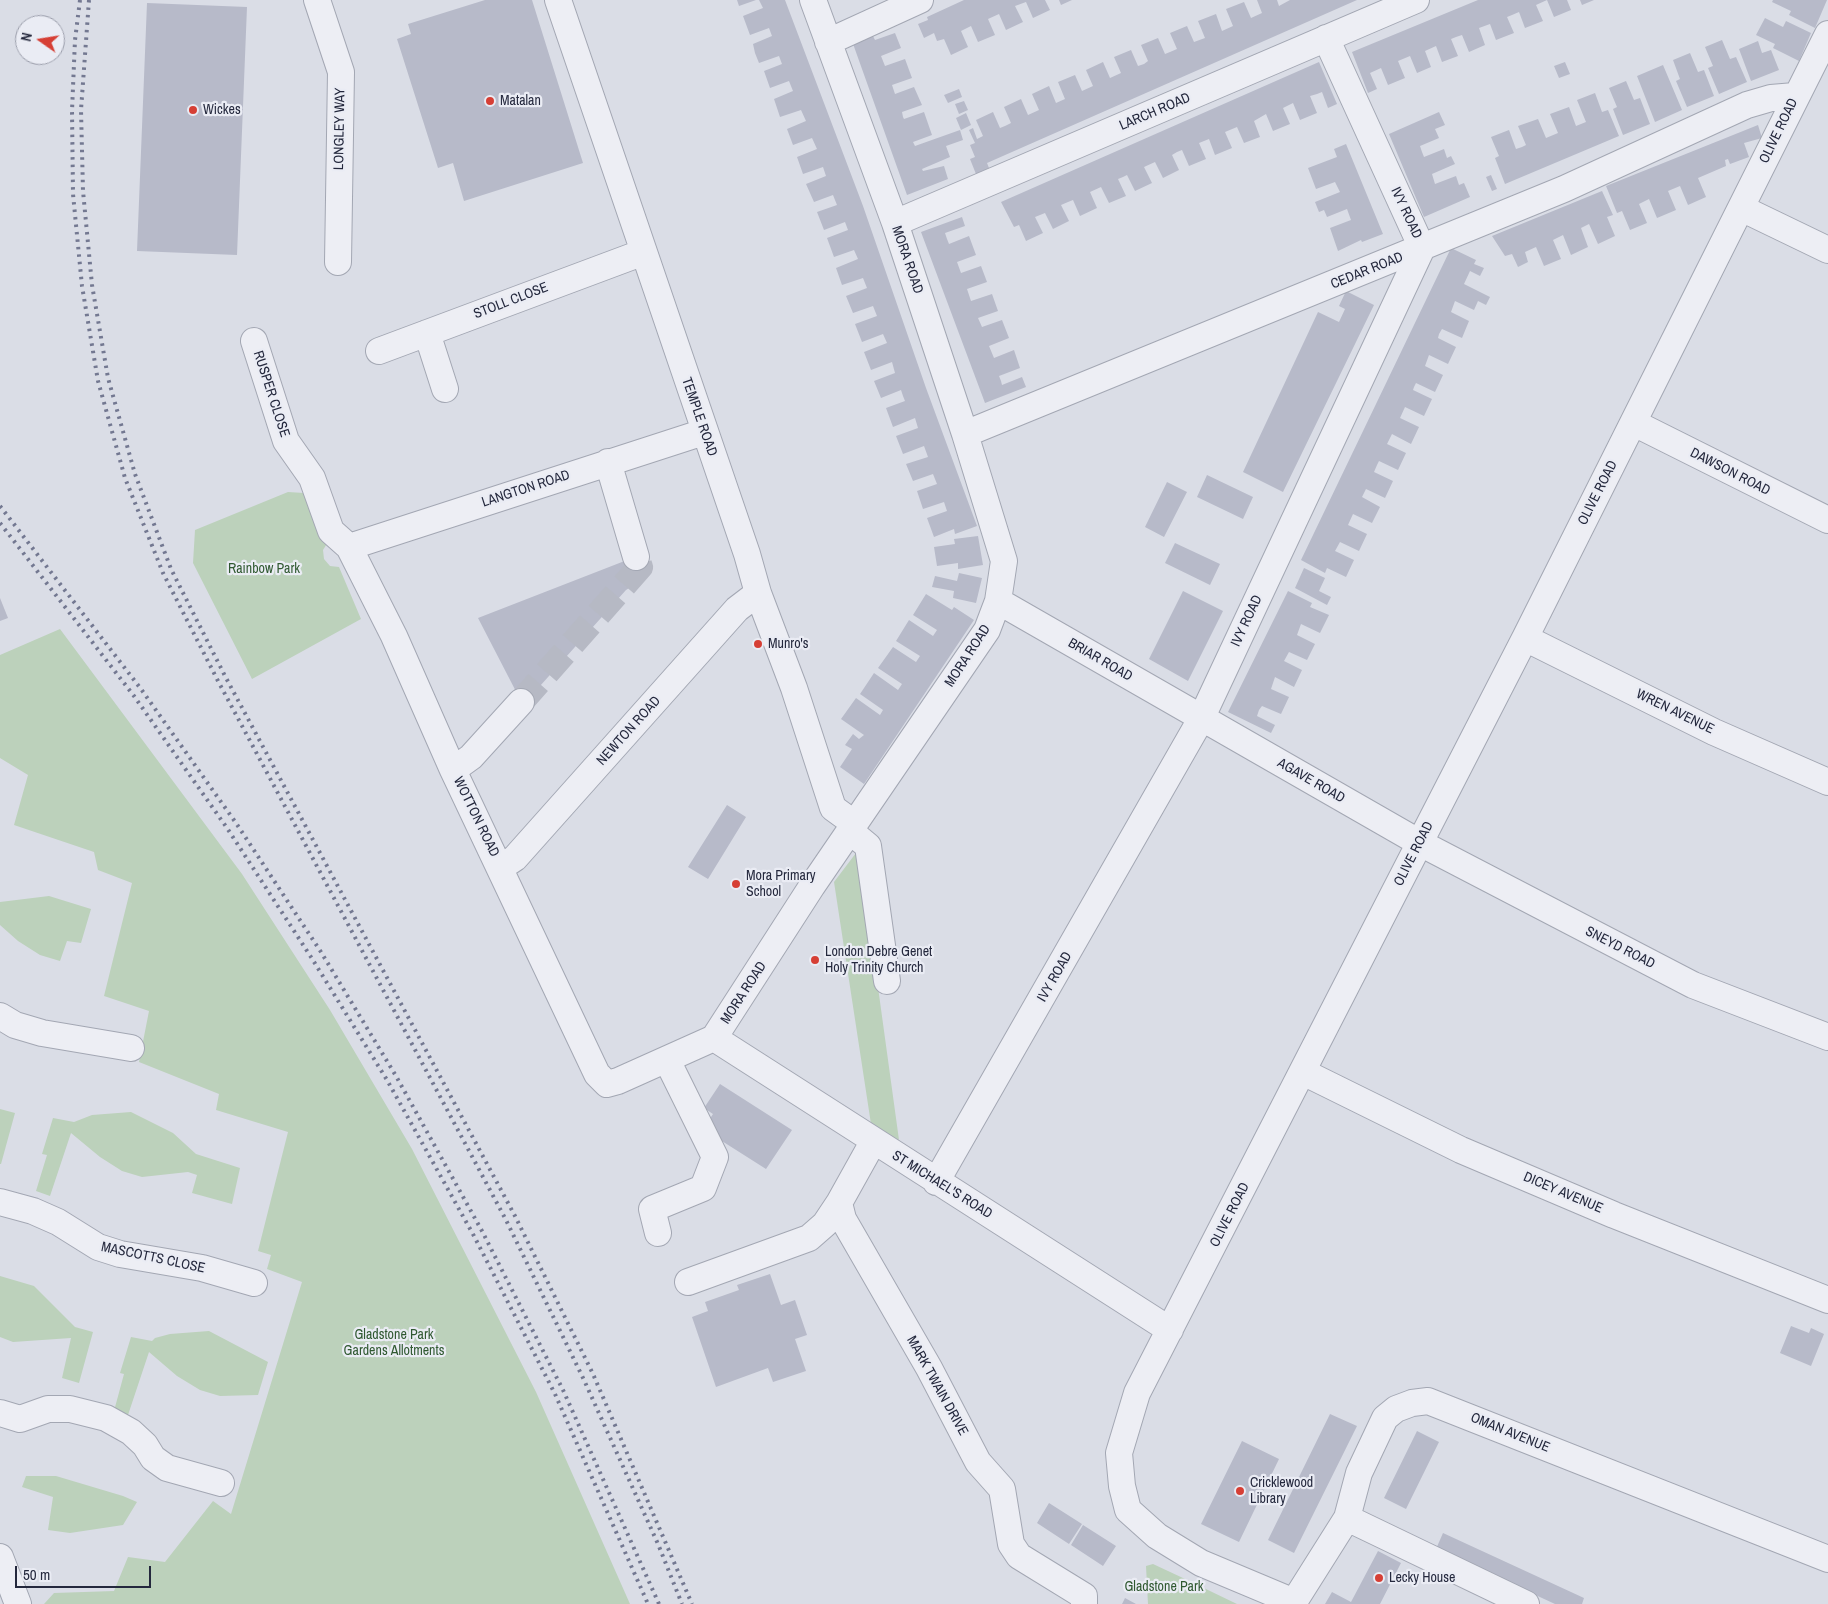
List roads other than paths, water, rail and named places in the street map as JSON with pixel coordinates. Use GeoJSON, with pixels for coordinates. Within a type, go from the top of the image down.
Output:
{"type":"FeatureCollection","features":[{"type":"Feature","properties":{"kind":"street","name":"LONGLEY WAY"},"geometry":{"type":"LineString","coordinates":[[317,0],[341,72],[338,262]]}},
{"type":"Feature","properties":{"kind":"street","name":"TEMPLE ROAD"},"geometry":{"type":"LineString","coordinates":[[558,0],[747,554],[758,593],[794,688],[833,808],[868,846],[887,981]]}},
{"type":"Feature","properties":{"kind":"street","name":"MORA ROAD"},"geometry":{"type":"LineString","coordinates":[[607,1084],[667,1060],[714,1038],[852,828],[987,630],[998,601],[1004,561],[965,434],[895,223],[813,0]]}},
{"type":"Feature","properties":{"kind":"street"},"geometry":{"type":"LineString","coordinates":[[828,42],[920,0]]}},
{"type":"Feature","properties":{"kind":"street","name":"LARCH ROAD"},"geometry":{"type":"LineString","coordinates":[[895,223],[1416,0]]}},
{"type":"Feature","properties":{"kind":"street","name":"OLIVE ROAD"},"geometry":{"type":"LineString","coordinates":[[1294,1602],[1201,1564],[1157,1536],[1128,1510],[1122,1486],[1119,1453],[1137,1393],[1304,1072],[1525,638],[1634,423],[1795,96],[1828,34]]}},
{"type":"Feature","properties":{"kind":"street","name":"IVY ROAD"},"geometry":{"type":"LineString","coordinates":[[936,1182],[1202,718],[1422,248],[1326,38]]}},
{"type":"Feature","properties":{"kind":"street","name":"CEDAR ROAD"},"geometry":{"type":"LineString","coordinates":[[965,434],[1564,189],[1747,106],[1771,98],[1795,96]]}},
{"type":"Feature","properties":{"kind":"street"},"geometry":{"type":"LineString","coordinates":[[1741,208],[1828,250]]}},
{"type":"Feature","properties":{"kind":"street","name":"STOLL CLOSE"},"geometry":{"type":"LineString","coordinates":[[379,351],[644,252]]}},
{"type":"Feature","properties":{"kind":"street"},"geometry":{"type":"LineString","coordinates":[[427,333],[445,389]]}},
{"type":"Feature","properties":{"kind":"street","name":"RUSPER CLOSE"},"geometry":{"type":"LineString","coordinates":[[254,341],[286,441],[312,478],[331,531],[349,547]]}},
{"type":"Feature","properties":{"kind":"street","name":"DAWSON ROAD"},"geometry":{"type":"LineString","coordinates":[[1634,423],[1828,520]]}},
{"type":"Feature","properties":{"kind":"street","name":"LANGTON ROAD"},"geometry":{"type":"LineString","coordinates":[[349,547],[704,432]]}},
{"type":"Feature","properties":{"kind":"street"},"geometry":{"type":"LineString","coordinates":[[608,462],[636,557]]}},
{"type":"Feature","properties":{"kind":"street","name":"WOTTON ROAD"},"geometry":{"type":"LineString","coordinates":[[349,547],[394,636],[454,770],[597,1074],[607,1084]]}},
{"type":"Feature","properties":{"kind":"street","name":"NEWTON ROAD"},"geometry":{"type":"LineString","coordinates":[[500,868],[515,858],[737,609],[758,593]]}},
{"type":"Feature","properties":{"kind":"street","name":"BRIAR ROAD"},"geometry":{"type":"LineString","coordinates":[[998,601],[1202,718]]}},
{"type":"Feature","properties":{"kind":"street","name":"WREN AVENUE"},"geometry":{"type":"LineString","coordinates":[[1525,638],[1714,732],[1828,782]]}},
{"type":"Feature","properties":{"kind":"street"},"geometry":{"type":"LineString","coordinates":[[454,770],[471,757],[522,702]]}},
{"type":"Feature","properties":{"kind":"street","name":"AGAVE ROAD"},"geometry":{"type":"LineString","coordinates":[[1202,718],[1420,843]]}},
{"type":"Feature","properties":{"kind":"street","name":"SNEYD ROAD"},"geometry":{"type":"LineString","coordinates":[[1420,843],[1693,985],[1828,1037]]}},
{"type":"Feature","properties":{"kind":"street"},"geometry":{"type":"LineString","coordinates":[[0,1016],[15,1025],[42,1034],[131,1048]]}},
{"type":"Feature","properties":{"kind":"street","name":"ST MICHAEL'S ROAD"},"geometry":{"type":"LineString","coordinates":[[714,1038],[873,1142],[1170,1330]]}},
{"type":"Feature","properties":{"kind":"street"},"geometry":{"type":"LineString","coordinates":[[658,1233],[652,1208],[703,1188],[715,1157],[667,1060]]}},
{"type":"Feature","properties":{"kind":"street","name":"DICEY AVENUE"},"geometry":{"type":"LineString","coordinates":[[1304,1072],[1461,1150],[1614,1215],[1828,1300]]}},
{"type":"Feature","properties":{"kind":"street"},"geometry":{"type":"LineString","coordinates":[[688,1282],[809,1238],[825,1224],[839,1203],[873,1142]]}},
{"type":"Feature","properties":{"kind":"street","name":"MASCOTTS CLOSE"},"geometry":{"type":"LineString","coordinates":[[0,1202],[33,1211],[58,1222],[98,1248],[167,1263],[202,1268],[254,1283]]}},
{"type":"Feature","properties":{"kind":"street","name":"MARK TWAIN DRIVE"},"geometry":{"type":"LineString","coordinates":[[839,1203],[847,1227],[929,1368],[978,1462],[1002,1488],[1011,1544],[1019,1556],[1084,1596],[1084,1604]]}},
{"type":"Feature","properties":{"kind":"street","name":"OMAN AVENUE"},"geometry":{"type":"LineString","coordinates":[[1294,1602],[1347,1518],[1359,1473],[1385,1418],[1404,1406],[1428,1401],[1828,1559]]}},
{"type":"Feature","properties":{"kind":"street"},"geometry":{"type":"LineString","coordinates":[[0,1413],[20,1419],[48,1409],[70,1409],[106,1418],[131,1432],[145,1445],[153,1458],[167,1468],[221,1483]]}},
{"type":"Feature","properties":{"kind":"street"},"geometry":{"type":"LineString","coordinates":[[1347,1518],[1526,1604]]}},
{"type":"Feature","properties":{"kind":"street"},"geometry":{"type":"LineString","coordinates":[[0,1557],[18,1604]]}},
{"type":"Feature","properties":{"kind":"tunnel"},"geometry":{"type":"LineString","coordinates":[[521,702],[640,567],[636,557]]}},
{"type":"Feature","properties":{"kind":"railway"},"geometry":{"type":"LineString","coordinates":[[80,0],[75,40],[72,111],[73,194],[82,286],[98,381],[125,478],[163,573],[218,681],[506,1220],[584,1380],[658,1544],[682,1604]]}},
{"type":"Feature","properties":{"kind":"railway"},"geometry":{"type":"LineString","coordinates":[[89,0],[81,110],[83,191],[92,285],[108,378],[135,474],[171,569],[225,676],[515,1216],[593,1374],[692,1604]]}},
{"type":"Feature","properties":{"kind":"railway"},"geometry":{"type":"LineString","coordinates":[[0,506],[141,689],[236,823],[321,952],[396,1076],[482,1231],[563,1390],[659,1604]]}},
{"type":"Feature","properties":{"kind":"railway"},"geometry":{"type":"LineString","coordinates":[[0,523],[134,696],[227,828],[311,957],[387,1080],[474,1236],[555,1394],[648,1604]]}},
{"type":"Feature","properties":{"kind":"place","name":"Matalan"},"geometry":{"type":"Point","coordinates":[490,101]}},
{"type":"Feature","properties":{"kind":"place","name":"Wickes"},"geometry":{"type":"Point","coordinates":[193,110]}},
{"type":"Feature","properties":{"kind":"place","name":"Munro's"},"geometry":{"type":"Point","coordinates":[758,644]}},
{"type":"Feature","properties":{"kind":"place","name":"Mora Primary School"},"geometry":{"type":"Point","coordinates":[736,884]}},
{"type":"Feature","properties":{"kind":"place","name":"London Debre Genet Holy Trinity Church"},"geometry":{"type":"Point","coordinates":[815,960]}},
{"type":"Feature","properties":{"kind":"place","name":"Cricklewood Library"},"geometry":{"type":"Point","coordinates":[1240,1491]}},
{"type":"Feature","properties":{"kind":"place","name":"Lecky House"},"geometry":{"type":"Point","coordinates":[1379,1578]}},
{"type":"Feature","properties":{"kind":"park label","name":"Rainbow Park"},"geometry":{"type":"Point","coordinates":[264,569]}},
{"type":"Feature","properties":{"kind":"park label","name":"Gladstone Park Gardens Allotments"},"geometry":{"type":"Point","coordinates":[394,1344]}},
{"type":"Feature","properties":{"kind":"park label","name":"Gladstone Park"},"geometry":{"type":"Point","coordinates":[1164,1587]}}]}
